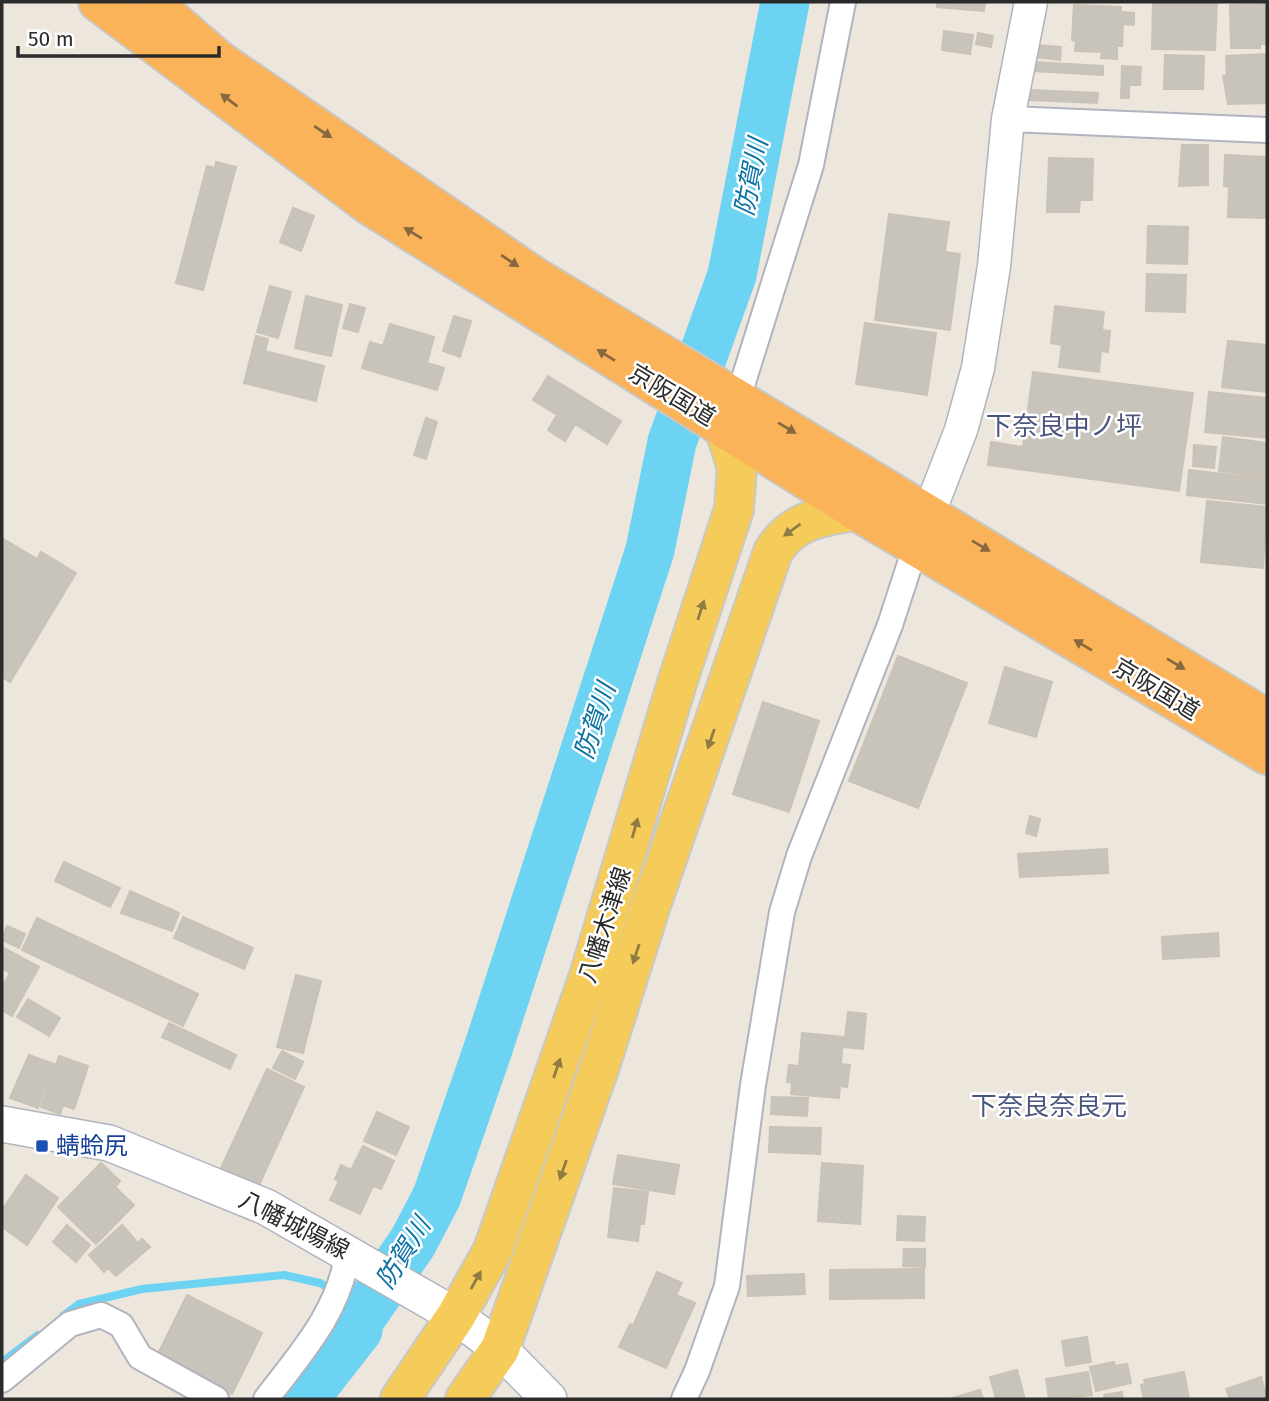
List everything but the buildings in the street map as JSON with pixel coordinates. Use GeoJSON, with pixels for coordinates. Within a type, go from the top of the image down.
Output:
{"type":"FeatureCollection","features":[{"type":"Feature","properties":{"kind":"highway","name":"京阪国道"},"geometry":{"type":"LineString","coordinates":[[98,2],[369,205],[727,410],[922,530],[1267,755]]}},
{"type":"Feature","properties":{"kind":"highway","name":"京阪国道"},"geometry":{"type":"LineString","coordinates":[[152,2],[220,61],[535,277],[668,377]]}},
{"type":"Feature","properties":{"kind":"highway","name":"京阪国道"},"geometry":{"type":"LineString","coordinates":[[727,410],[856,511],[922,530],[1267,719]]}},
{"type":"Feature","properties":{"kind":"main road","name":"八幡木津線"},"geometry":{"type":"LineString","coordinates":[[400,1399],[456,1316],[493,1250],[589,976],[677,683],[734,509],[737,468],[727,410]]}},
{"type":"Feature","properties":{"kind":"main road","name":"八幡木津線"},"geometry":{"type":"LineString","coordinates":[[466,1399],[500,1349],[600,1066],[773,552],[781,538],[806,520],[856,511]]}},
{"type":"Feature","properties":{"kind":"main road","name":"八幡城陽線"},"geometry":{"type":"LineString","coordinates":[[2,1124],[109,1143],[267,1207],[348,1251],[456,1316],[500,1349],[549,1399]]}},
{"type":"Feature","properties":{"kind":"street"},"geometry":{"type":"LineString","coordinates":[[727,410],[811,165],[843,2]]}},
{"type":"Feature","properties":{"kind":"street"},"geometry":{"type":"LineString","coordinates":[[684,1399],[697,1371],[727,1286],[753,1085],[782,912],[799,856],[890,625],[922,530],[961,430],[978,368],[994,266],[1008,119],[1031,2]]}},
{"type":"Feature","properties":{"kind":"street"},"geometry":{"type":"LineString","coordinates":[[1008,119],[1267,130]]}},
{"type":"Feature","properties":{"kind":"street"},"geometry":{"type":"LineString","coordinates":[[266,1399],[323,1324],[344,1279],[348,1251]]}},
{"type":"Feature","properties":{"kind":"street"},"geometry":{"type":"LineString","coordinates":[[2,1380],[70,1324],[102,1315],[121,1325],[140,1357],[216,1399]]}},
{"type":"Feature","properties":{"kind":"waterway","name":"防賀川"},"geometry":{"type":"LineString","coordinates":[[304,1399],[358,1330],[358,1322],[413,1242],[437,1196],[489,1046],[650,550],[672,442],[732,275],[785,2]]}},
{"type":"Feature","properties":{"kind":"waterway"},"geometry":{"type":"LineString","coordinates":[[63,1316],[79,1304],[142,1289],[284,1275],[320,1283],[368,1312]]}},
{"type":"Feature","properties":{"kind":"waterway"},"geometry":{"type":"LineString","coordinates":[[2,1362],[38,1335]]}},
{"type":"Feature","properties":{"kind":"place","name":"蜻蛉尻"},"geometry":{"type":"Point","coordinates":[42,1146]}},
{"type":"Feature","properties":{"kind":"district","name":"下奈良中ノ坪"},"geometry":{"type":"Point","coordinates":[1064,426]}},
{"type":"Feature","properties":{"kind":"district","name":"下奈良奈良元"},"geometry":{"type":"Point","coordinates":[1049,1106]}}]}
